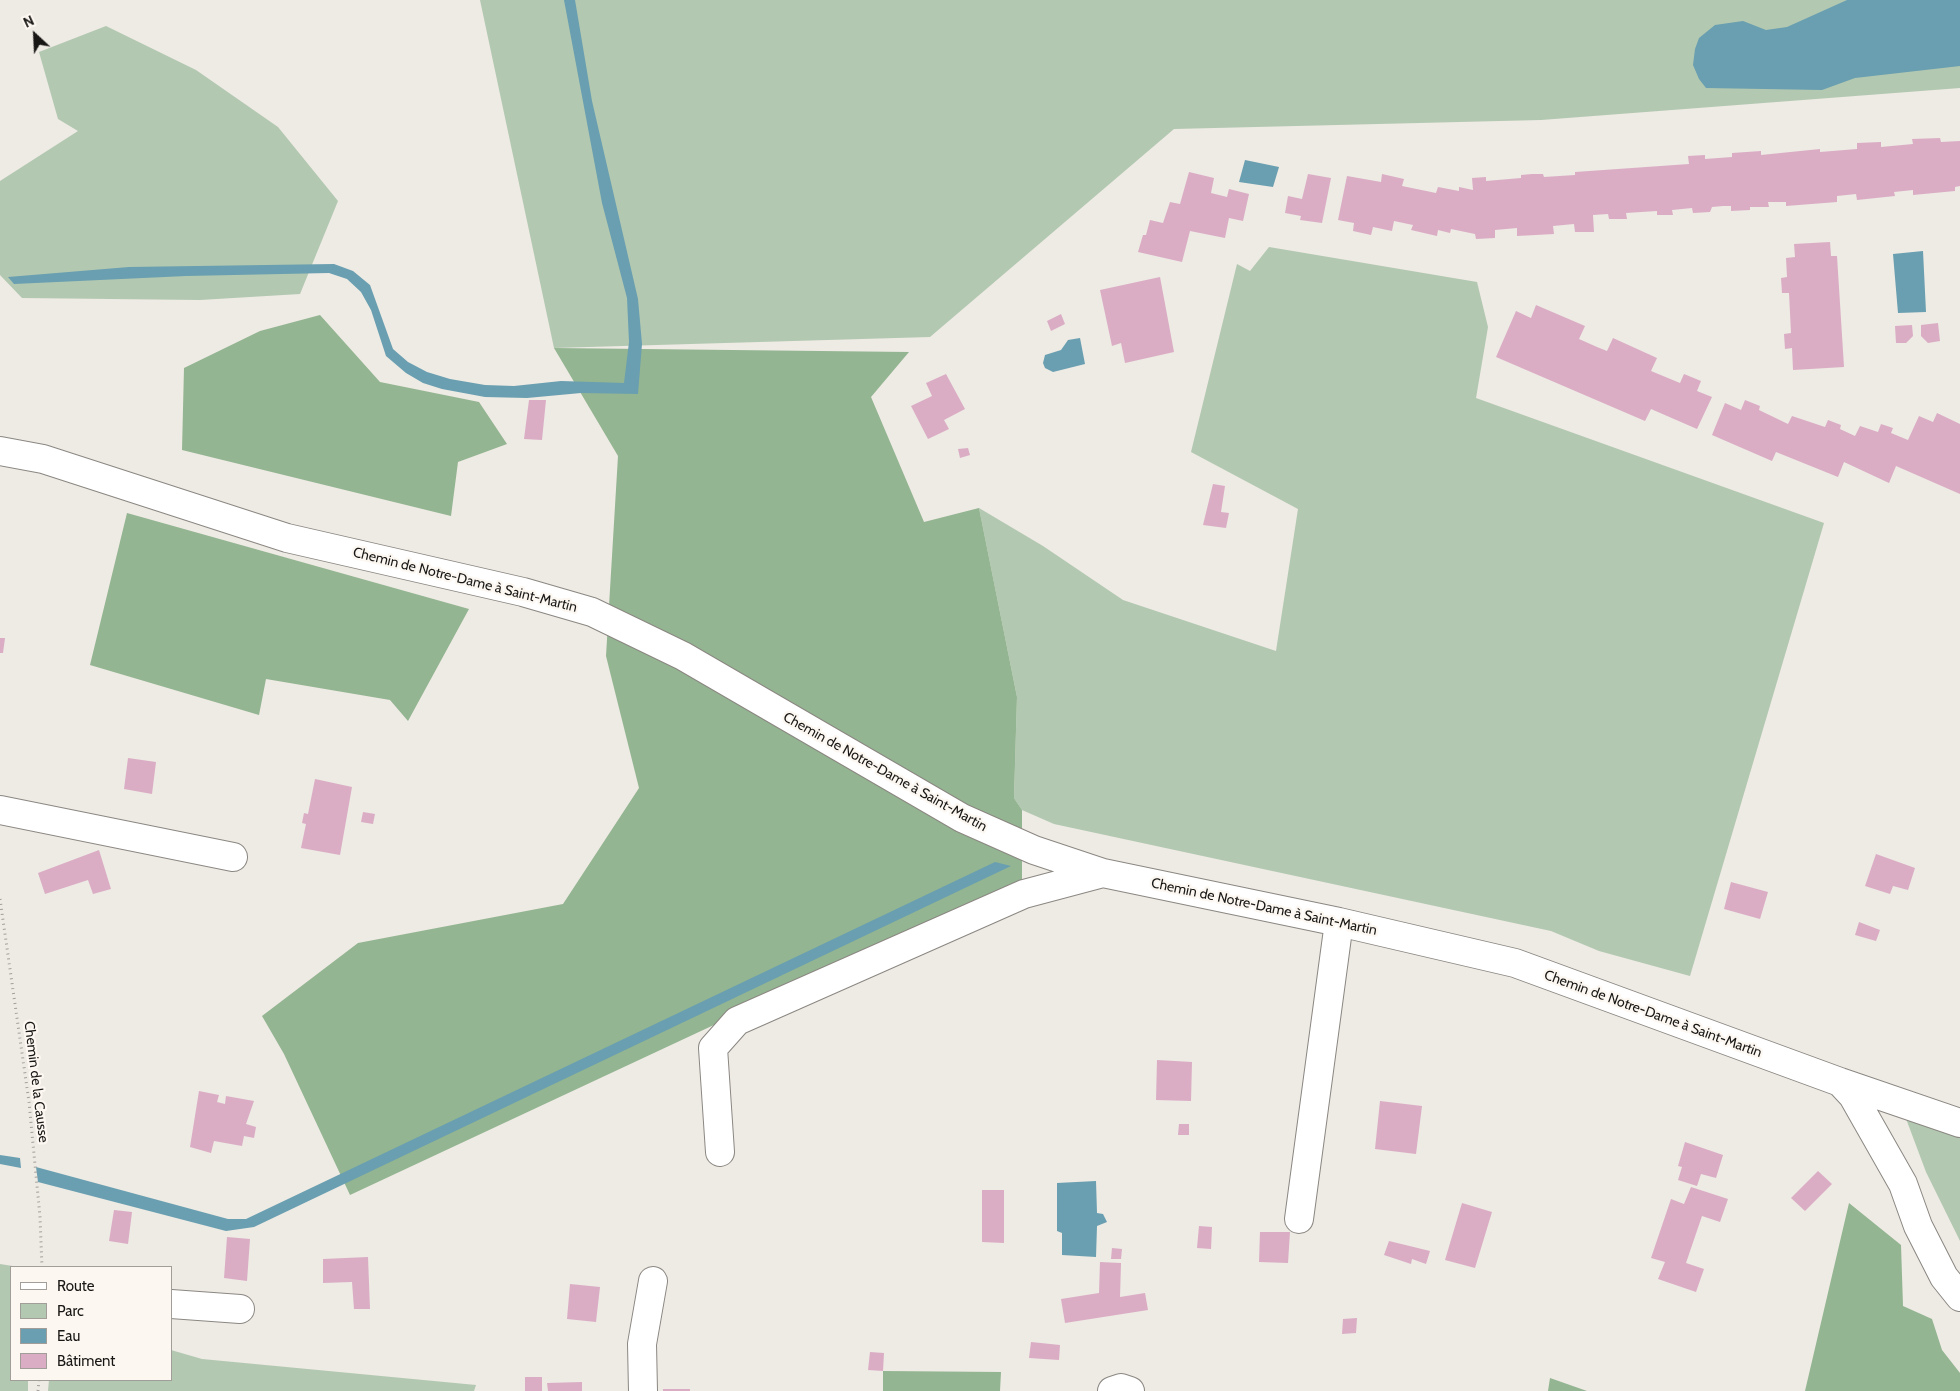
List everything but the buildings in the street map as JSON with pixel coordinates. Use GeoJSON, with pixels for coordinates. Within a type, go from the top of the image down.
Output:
{"type":"FeatureCollection","features":[{"type":"Feature","properties":{"kind":"street","name":"Chemin de Notre-Dame à Saint-Martin"},"geometry":{"type":"LineString","coordinates":[[0,451],[43,459],[287,538],[523,592],[592,612],[683,656],[962,818],[1034,850],[1103,873],[1339,922],[1515,963],[1840,1082],[1960,1123]]}},
{"type":"Feature","properties":{"kind":"street"},"geometry":{"type":"LineString","coordinates":[[0,810],[233,858]]}},
{"type":"Feature","properties":{"kind":"street"},"geometry":{"type":"LineString","coordinates":[[720,1152],[713,1048],[738,1021],[1024,894],[1103,873]]}},
{"type":"Feature","properties":{"kind":"street"},"geometry":{"type":"LineString","coordinates":[[1299,1219],[1339,922]]}},
{"type":"Feature","properties":{"kind":"street"},"geometry":{"type":"LineString","coordinates":[[1840,1082],[1853,1096],[1903,1184],[1918,1226],[1944,1277],[1960,1297]]}},
{"type":"Feature","properties":{"kind":"street"},"geometry":{"type":"LineString","coordinates":[[643,1391],[642,1344],[653,1281]]}},
{"type":"Feature","properties":{"kind":"street"},"geometry":{"type":"LineString","coordinates":[[172,1304],[240,1309]]}},
{"type":"Feature","properties":{"kind":"street"},"geometry":{"type":"LineString","coordinates":[[1112,1391],[1121,1388],[1130,1391]]}},
{"type":"Feature","properties":{"kind":"path","name":"Chemin de la Causse"},"geometry":{"type":"LineString","coordinates":[[0,900],[29,1102],[40,1217],[42,1266]]}},
{"type":"Feature","properties":{"kind":"green space"},"geometry":{"type":"Polygon","coordinates":[[[480,0],[1960,0],[1960,88],[1541,120],[1174,129],[930,337],[554,348],[480,0]]]}},
{"type":"Feature","properties":{"kind":"green space"},"geometry":{"type":"Polygon","coordinates":[[[106,26],[196,70],[278,127],[338,201],[300,294],[200,300],[22,298],[0,275],[0,181],[78,131],[58,119],[39,52],[106,26]]]}},
{"type":"Feature","properties":{"kind":"green space"},"geometry":{"type":"Polygon","coordinates":[[[1269,247],[1477,282],[1488,327],[1476,398],[1824,523],[1690,976],[1599,951],[1551,931],[1054,824],[1022,810],[1014,798],[1017,697],[979,508],[1043,546],[1123,600],[1276,651],[1298,509],[1191,452],[1237,264],[1250,271],[1269,247]]]}},
{"type":"Feature","properties":{"kind":"green space"},"geometry":{"type":"Polygon","coordinates":[[[320,315],[380,382],[479,402],[507,444],[458,462],[451,516],[182,450],[184,368],[260,331],[320,315]]]}},
{"type":"Feature","properties":{"kind":"green space"},"geometry":{"type":"Polygon","coordinates":[[[554,348],[909,352],[871,397],[924,522],[979,508],[1017,697],[1014,798],[1022,810],[1022,881],[350,1195],[284,1054],[262,1016],[358,943],[563,904],[639,788],[606,656],[618,456],[554,348]]]}},
{"type":"Feature","properties":{"kind":"green space"},"geometry":{"type":"Polygon","coordinates":[[[127,513],[469,609],[408,721],[390,700],[266,679],[259,715],[90,665],[127,513]]]}},
{"type":"Feature","properties":{"kind":"green space"},"geometry":{"type":"Polygon","coordinates":[[[1905,1116],[1960,1136],[1960,1241],[1926,1172],[1905,1116]]]}},
{"type":"Feature","properties":{"kind":"green space"},"geometry":{"type":"Polygon","coordinates":[[[1849,1203],[1901,1245],[1903,1306],[1932,1319],[1942,1350],[1960,1373],[1960,1391],[1805,1391],[1849,1203]]]}},
{"type":"Feature","properties":{"kind":"green space"},"geometry":{"type":"Polygon","coordinates":[[[0,1264],[13,1266],[10,1266],[10,1381],[28,1381],[28,1391],[0,1391],[0,1264]]]}},
{"type":"Feature","properties":{"kind":"green space"},"geometry":{"type":"Polygon","coordinates":[[[172,1350],[202,1359],[476,1385],[474,1391],[48,1391],[49,1381],[172,1381],[172,1350]]]}},
{"type":"Feature","properties":{"kind":"green space"},"geometry":{"type":"Polygon","coordinates":[[[883,1371],[1001,1372],[1000,1391],[883,1391],[883,1371]]]}},
{"type":"Feature","properties":{"kind":"green space"},"geometry":{"type":"Polygon","coordinates":[[[1550,1378],[1587,1391],[1548,1391],[1550,1378]]]}},
{"type":"Feature","properties":{"kind":"water"},"geometry":{"type":"Polygon","coordinates":[[[564,0],[575,0],[592,101],[638,299],[642,344],[638,394],[581,393],[527,398],[485,397],[442,389],[423,383],[406,373],[386,356],[371,310],[361,292],[347,279],[329,273],[186,276],[14,284],[8,277],[129,267],[334,264],[353,271],[370,285],[393,349],[408,362],[427,372],[450,379],[485,385],[514,386],[561,381],[624,383],[629,342],[627,298],[602,203],[564,0]]]}},
{"type":"Feature","properties":{"kind":"water"},"geometry":{"type":"Polygon","coordinates":[[[1847,0],[1960,0],[1960,66],[1855,78],[1822,90],[1706,88],[1699,79],[1693,65],[1695,49],[1699,38],[1715,25],[1743,21],[1766,30],[1787,27],[1847,0]]]}},
{"type":"Feature","properties":{"kind":"water"},"geometry":{"type":"Polygon","coordinates":[[[1245,160],[1279,167],[1273,187],[1239,182],[1245,160]]]}},
{"type":"Feature","properties":{"kind":"water"},"geometry":{"type":"Polygon","coordinates":[[[1923,251],[1926,312],[1898,313],[1893,254],[1923,251]]]}},
{"type":"Feature","properties":{"kind":"water"},"geometry":{"type":"Polygon","coordinates":[[[1080,338],[1085,364],[1053,372],[1045,368],[1043,363],[1045,355],[1061,350],[1068,340],[1080,338]]]}},
{"type":"Feature","properties":{"kind":"water"},"geometry":{"type":"Polygon","coordinates":[[[995,862],[1011,866],[254,1227],[226,1231],[38,1182],[36,1167],[228,1219],[246,1219],[995,862]]]}},
{"type":"Feature","properties":{"kind":"water"},"geometry":{"type":"Polygon","coordinates":[[[0,1155],[20,1158],[21,1168],[0,1164],[0,1155]]]}},
{"type":"Feature","properties":{"kind":"water"},"geometry":{"type":"Polygon","coordinates":[[[1096,1181],[1097,1213],[1103,1214],[1107,1222],[1097,1226],[1096,1257],[1062,1255],[1062,1233],[1057,1231],[1057,1183],[1096,1181]]]}}]}
